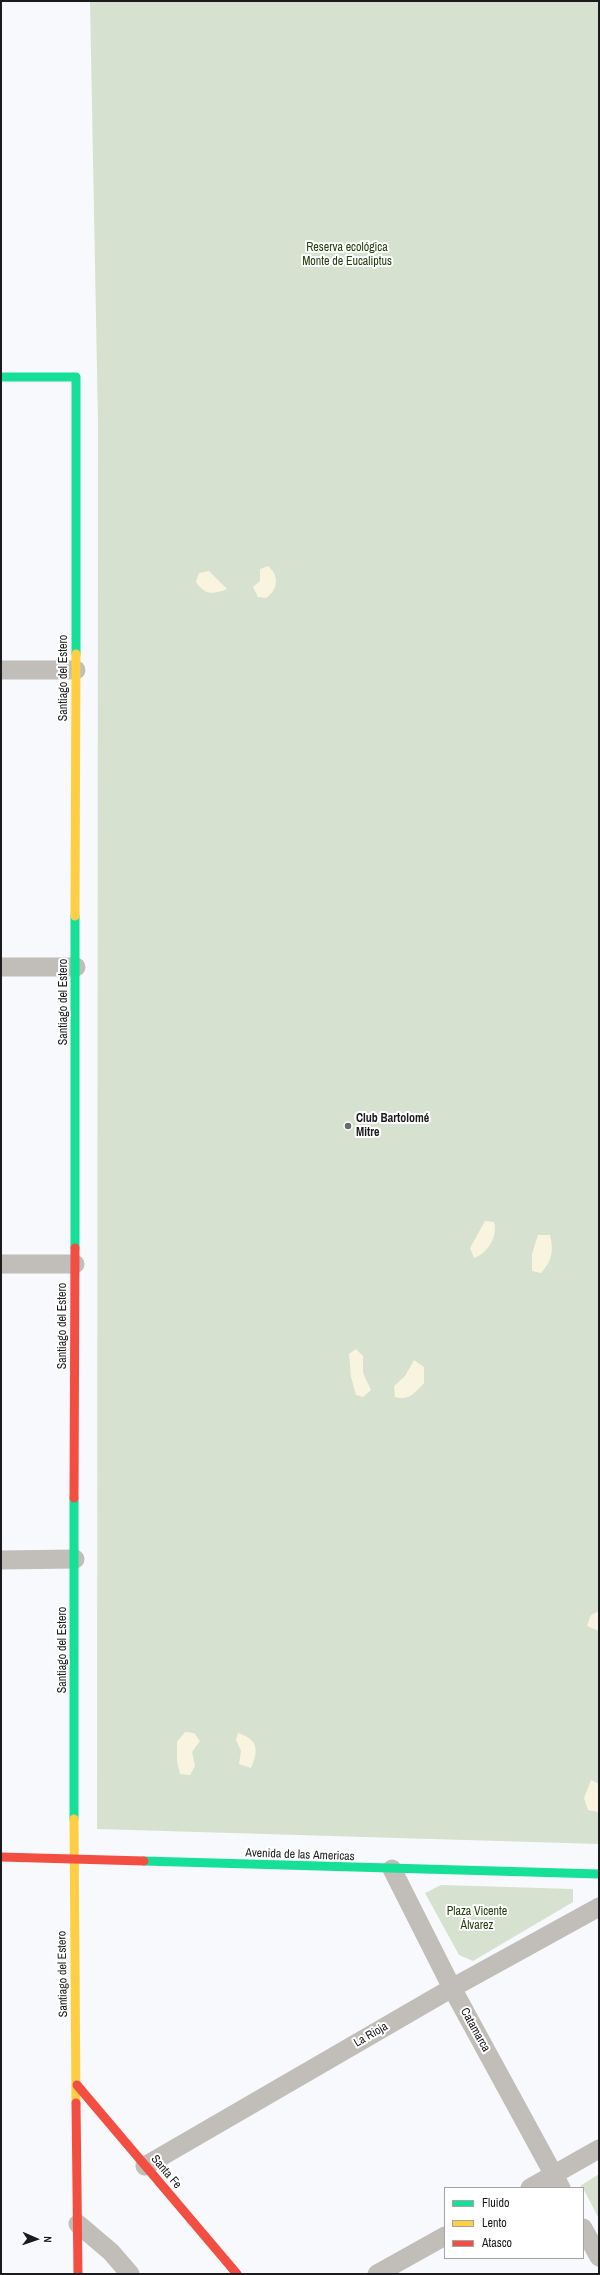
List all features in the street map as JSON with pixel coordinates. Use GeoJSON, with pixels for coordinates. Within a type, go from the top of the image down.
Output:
{"type":"FeatureCollection","features":[{"type":"Feature","properties":{"kind":"street","name":"Santiago del Estero"},"geometry":{"type":"LineString","coordinates":[[1,378],[76,377],[74,1860],[78,2274]]}},
{"type":"Feature","properties":{"kind":"street"},"geometry":{"type":"LineString","coordinates":[[1,670],[76,670]]}},
{"type":"Feature","properties":{"kind":"street"},"geometry":{"type":"LineString","coordinates":[[1,968],[76,968]]}},
{"type":"Feature","properties":{"kind":"street"},"geometry":{"type":"LineString","coordinates":[[1,1264],[75,1264]]}},
{"type":"Feature","properties":{"kind":"street"},"geometry":{"type":"LineString","coordinates":[[1,1560],[75,1559]]}},
{"type":"Feature","properties":{"kind":"street","name":"Avenida de las Americas"},"geometry":{"type":"LineString","coordinates":[[1,1857],[599,1874]]}},
{"type":"Feature","properties":{"kind":"street","name":"Catamarca"},"geometry":{"type":"LineString","coordinates":[[392,1869],[452,1988],[558,2181]]}},
{"type":"Feature","properties":{"kind":"street","name":"La Rioja"},"geometry":{"type":"LineString","coordinates":[[145,2166],[452,1988],[599,1907]]}},
{"type":"Feature","properties":{"kind":"street","name":"Santa Fe"},"geometry":{"type":"LineString","coordinates":[[76,2085],[238,2274]]}},
{"type":"Feature","properties":{"kind":"street"},"geometry":{"type":"LineString","coordinates":[[534,2187],[558,2181],[599,2149]]}},
{"type":"Feature","properties":{"kind":"street"},"geometry":{"type":"LineString","coordinates":[[78,2224],[111,2252],[130,2274]]}},
{"type":"Feature","properties":{"kind":"street"},"geometry":{"type":"LineString","coordinates":[[584,2230],[599,2257]]}},
{"type":"Feature","properties":{"kind":"street"},"geometry":{"type":"LineString","coordinates":[[377,2274],[444,2237]]}},
{"type":"Feature","properties":{"kind":"green space","name":"Club Bartolomé Mitre"},"geometry":{"type":"Polygon","coordinates":[[[90,1],[599,1],[599,1844],[97,1829],[98,423],[90,1]]]}},
{"type":"Feature","properties":{"kind":"green space","name":"Plaza Vicente Álvarez"},"geometry":{"type":"Polygon","coordinates":[[[441,1885],[573,1889],[573,1902],[473,1961],[459,1955],[425,1893],[441,1885]]]}},
{"type":"Feature","properties":{"kind":"green space"},"geometry":{"type":"Polygon","coordinates":[[[599,2174],[599,2219],[584,2190],[584,2187],[580,2186],[599,2174]]]}},
{"type":"Feature","properties":{"kind":"sand"},"geometry":{"type":"Polygon","coordinates":[[[268,566],[276,578],[275,587],[266,598],[258,597],[253,587],[260,581],[260,569],[268,566]]]}},
{"type":"Feature","properties":{"kind":"sand"},"geometry":{"type":"Polygon","coordinates":[[[209,571],[227,589],[209,593],[199,586],[196,582],[199,573],[209,571]]]}},
{"type":"Feature","properties":{"kind":"sand"},"geometry":{"type":"Polygon","coordinates":[[[485,1221],[494,1222],[495,1233],[488,1248],[479,1256],[474,1258],[470,1248],[485,1221]]]}},
{"type":"Feature","properties":{"kind":"sand"},"geometry":{"type":"Polygon","coordinates":[[[538,1235],[550,1235],[552,1246],[550,1260],[541,1273],[532,1271],[532,1254],[538,1235]]]}},
{"type":"Feature","properties":{"kind":"sand"},"geometry":{"type":"Polygon","coordinates":[[[356,1349],[363,1356],[363,1373],[371,1390],[363,1397],[356,1395],[351,1377],[349,1354],[356,1349]]]}},
{"type":"Feature","properties":{"kind":"sand"},"geometry":{"type":"Polygon","coordinates":[[[414,1360],[424,1367],[424,1383],[415,1393],[408,1397],[395,1397],[394,1386],[405,1376],[414,1360]]]}},
{"type":"Feature","properties":{"kind":"sand"},"geometry":{"type":"Polygon","coordinates":[[[599,1611],[599,1631],[587,1626],[591,1615],[599,1611]]]}},
{"type":"Feature","properties":{"kind":"sand"},"geometry":{"type":"Polygon","coordinates":[[[185,1732],[194,1733],[200,1741],[192,1752],[195,1766],[190,1775],[180,1774],[177,1761],[177,1742],[185,1732]]]}},
{"type":"Feature","properties":{"kind":"sand"},"geometry":{"type":"Polygon","coordinates":[[[238,1733],[250,1738],[255,1746],[256,1751],[254,1762],[251,1768],[239,1764],[241,1751],[236,1740],[238,1733]]]}},
{"type":"Feature","properties":{"kind":"sand"},"geometry":{"type":"Polygon","coordinates":[[[591,1780],[599,1784],[598,1812],[588,1810],[584,1798],[591,1780]]]}},
{"type":"Feature","properties":{"kind":"traffic: fast"},"geometry":{"type":"LineString","coordinates":[[1,377],[76,377],[76,654]]}},
{"type":"Feature","properties":{"kind":"traffic: fast"},"geometry":{"type":"LineString","coordinates":[[75,916],[75,1248]]}},
{"type":"Feature","properties":{"kind":"traffic: fast"},"geometry":{"type":"LineString","coordinates":[[74,1498],[74,1819]]}},
{"type":"Feature","properties":{"kind":"traffic: fast"},"geometry":{"type":"LineString","coordinates":[[144,1861],[599,1874]]}},
{"type":"Feature","properties":{"kind":"traffic: slow"},"geometry":{"type":"LineString","coordinates":[[75,916],[76,654]]}},
{"type":"Feature","properties":{"kind":"traffic: slow"},"geometry":{"type":"LineString","coordinates":[[74,1819],[76,2103]]}},
{"type":"Feature","properties":{"kind":"traffic: jam"},"geometry":{"type":"LineString","coordinates":[[74,1498],[75,1248]]}},
{"type":"Feature","properties":{"kind":"traffic: jam"},"geometry":{"type":"LineString","coordinates":[[1,1857],[144,1861]]}},
{"type":"Feature","properties":{"kind":"traffic: jam"},"geometry":{"type":"LineString","coordinates":[[77,2085],[237,2274]]}},
{"type":"Feature","properties":{"kind":"traffic: jam"},"geometry":{"type":"LineString","coordinates":[[76,2103],[78,2274]]}},
{"type":"Feature","properties":{"kind":"place","name":"Club Bartolomé Mitre"},"geometry":{"type":"Point","coordinates":[348,1126]}},
{"type":"Feature","properties":{"kind":"park label","name":"Reserva ecológica Monte de Eucaliptus"},"geometry":{"type":"Point","coordinates":[347,255]}}]}
